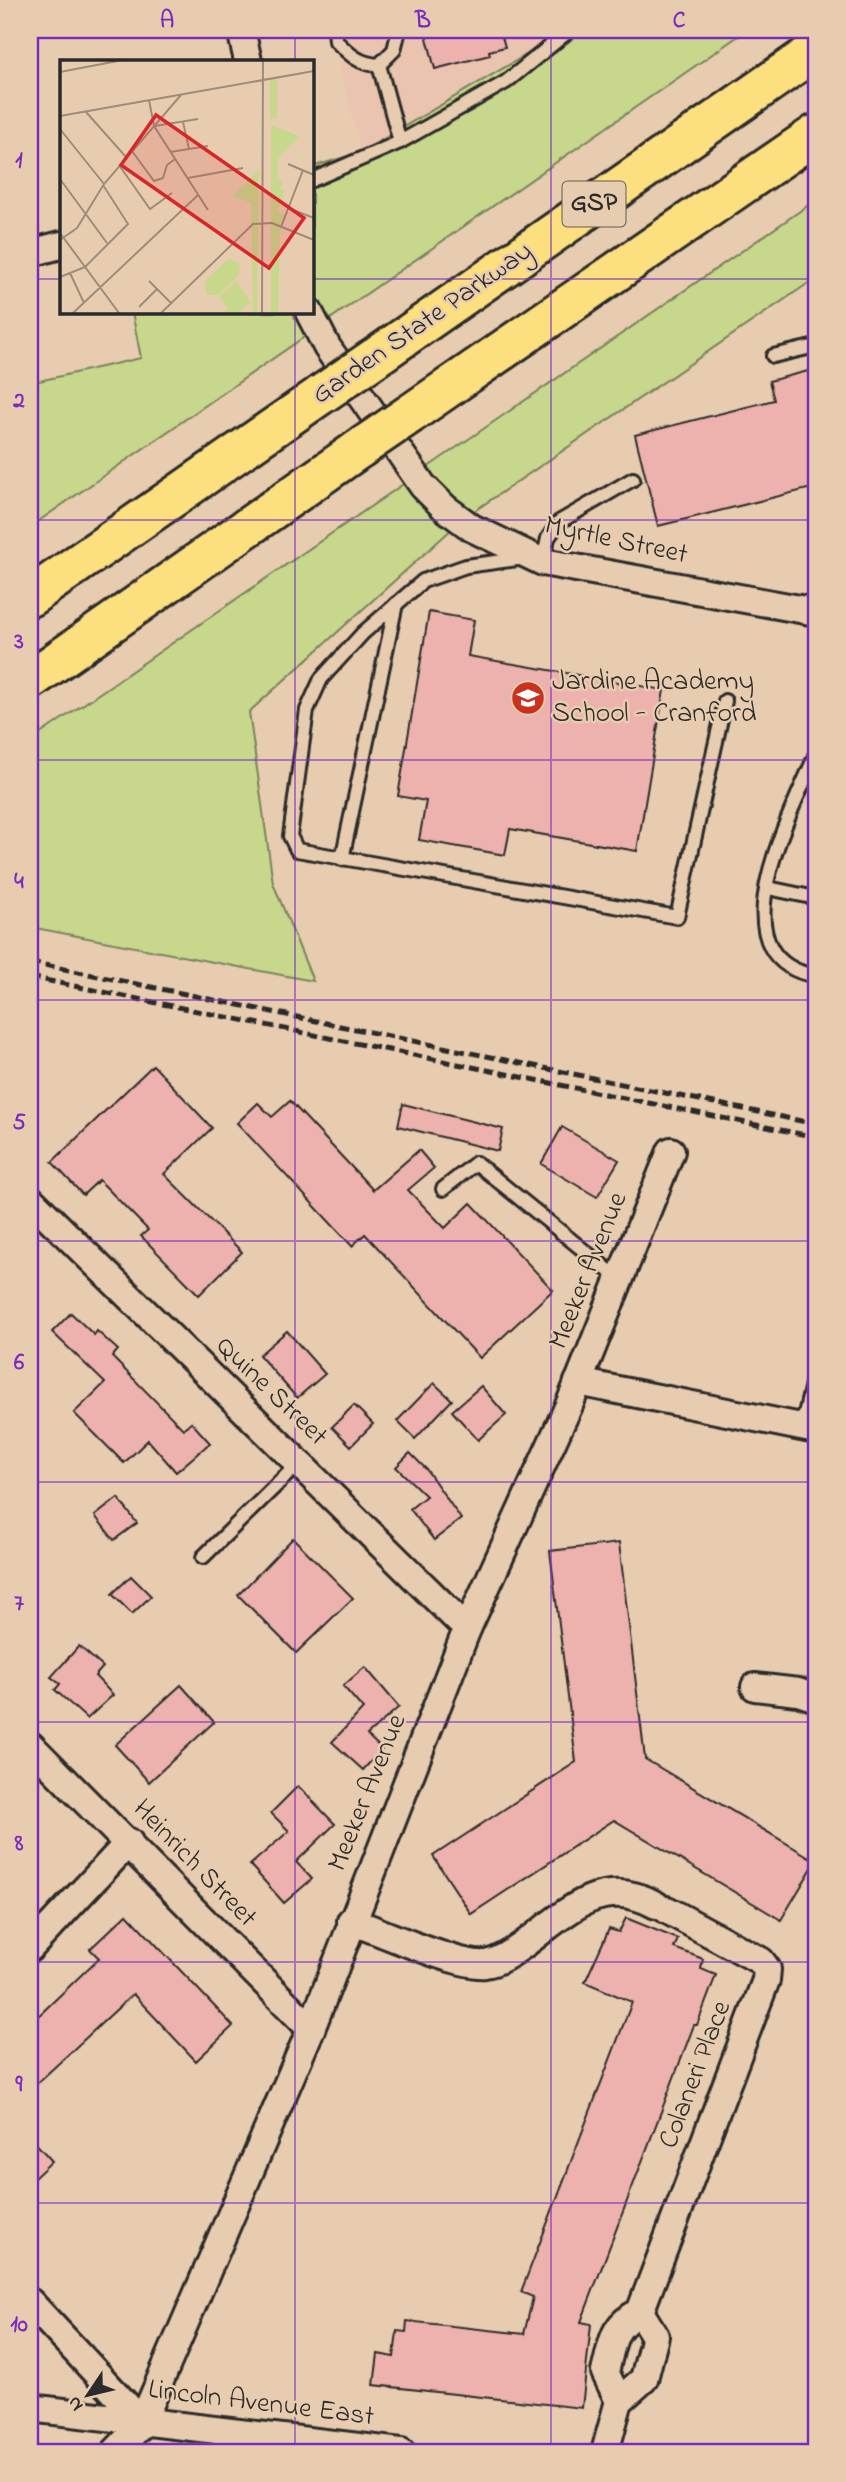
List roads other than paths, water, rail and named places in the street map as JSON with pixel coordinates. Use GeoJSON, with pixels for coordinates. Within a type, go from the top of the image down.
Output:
{"type":"FeatureCollection","features":[{"type":"Feature","properties":{"kind":"highway","name":"Garden State Parkway"},"geometry":{"type":"LineString","coordinates":[[30,597],[816,50]]}},
{"type":"Feature","properties":{"kind":"highway","name":"GSP"},"geometry":{"type":"LineString","coordinates":[[30,680],[816,134]]}},
{"type":"Feature","properties":{"kind":"street"},"geometry":{"type":"LineString","coordinates":[[241,30],[248,60]]}},
{"type":"Feature","properties":{"kind":"street"},"geometry":{"type":"LineString","coordinates":[[30,253],[60,245]]}},
{"type":"Feature","properties":{"kind":"street","name":"Myrtle Street"},"geometry":{"type":"LineString","coordinates":[[310,313],[327,347],[423,486],[458,519],[538,560],[816,612]]}},
{"type":"Feature","properties":{"kind":"street","name":"Meeker Avenue"},"geometry":{"type":"LineString","coordinates":[[115,2452],[142,2422],[311,2029],[351,1920],[467,1629],[578,1382],[671,1151]]}},
{"type":"Feature","properties":{"kind":"street","name":"Quine Street"},"geometry":{"type":"LineString","coordinates":[[30,1199],[467,1629]]}},
{"type":"Feature","properties":{"kind":"street"},"geometry":{"type":"LineString","coordinates":[[578,1382],[809,1428]]}},
{"type":"Feature","properties":{"kind":"street"},"geometry":{"type":"LineString","coordinates":[[755,1688],[798,1692],[816,1698]]}},
{"type":"Feature","properties":{"kind":"street","name":"Heinrich Street"},"geometry":{"type":"LineString","coordinates":[[30,1745],[129,1842],[311,2029]]}},
{"type":"Feature","properties":{"kind":"street"},"geometry":{"type":"LineString","coordinates":[[30,1948],[129,1842]]}},
{"type":"Feature","properties":{"kind":"street","name":"Colaneri Place"},"geometry":{"type":"LineString","coordinates":[[351,1920],[464,1961],[484,1964],[509,1955],[588,1898],[614,1892],[638,1895],[761,1961],[767,1969],[766,1980],[640,2312],[623,2320],[616,2328],[605,2372],[619,2401]]}},
{"type":"Feature","properties":{"kind":"street"},"geometry":{"type":"LineString","coordinates":[[30,2302],[142,2422]]}},
{"type":"Feature","properties":{"kind":"street"},"geometry":{"type":"LineString","coordinates":[[605,2452],[619,2401],[644,2379],[655,2336],[640,2312]]}},
{"type":"Feature","properties":{"kind":"street","name":"Lincoln Avenue East"},"geometry":{"type":"LineString","coordinates":[[30,2408],[401,2452]]}},
{"type":"Feature","properties":{"kind":"lane"},"geometry":{"type":"LineString","coordinates":[[335,30],[336,41],[350,56],[363,64],[379,65],[394,50],[399,30]]}},
{"type":"Feature","properties":{"kind":"lane"},"geometry":{"type":"LineString","coordinates":[[313,180],[401,142],[506,82],[570,30]]}},
{"type":"Feature","properties":{"kind":"lane"},"geometry":{"type":"LineString","coordinates":[[379,65],[401,142]]}},
{"type":"Feature","properties":{"kind":"lane"},"geometry":{"type":"LineString","coordinates":[[773,356],[816,346]]}},
{"type":"Feature","properties":{"kind":"lane"},"geometry":{"type":"LineString","coordinates":[[633,479],[559,522],[538,560],[466,566],[423,581],[363,633],[321,678],[307,710],[290,836],[297,850],[677,917],[725,701]]}},
{"type":"Feature","properties":{"kind":"lane"},"geometry":{"type":"LineString","coordinates":[[342,859],[396,604]]}},
{"type":"Feature","properties":{"kind":"lane"},"geometry":{"type":"LineString","coordinates":[[816,754],[781,837],[762,911],[764,934],[772,953],[782,964],[799,973],[816,976]]}},
{"type":"Feature","properties":{"kind":"lane"},"geometry":{"type":"LineString","coordinates":[[768,888],[816,898]]}},
{"type":"Feature","properties":{"kind":"lane"},"geometry":{"type":"LineString","coordinates":[[443,1189],[476,1163],[619,1279]]}},
{"type":"Feature","properties":{"kind":"lane"},"geometry":{"type":"LineString","coordinates":[[809,1428],[816,1367]]}},
{"type":"Feature","properties":{"kind":"lane"},"geometry":{"type":"LineString","coordinates":[[203,1557],[299,1463]]}},
{"type":"Feature","properties":{"kind":"railway"},"geometry":{"type":"LineString","coordinates":[[30,962],[816,1124]]}},
{"type":"Feature","properties":{"kind":"railway"},"geometry":{"type":"LineString","coordinates":[[30,977],[816,1137]]}},
{"type":"Feature","properties":{"kind":"place","name":"Jardine Academy School - Cranford"},"geometry":{"type":"Point","coordinates":[528,698]}}]}
